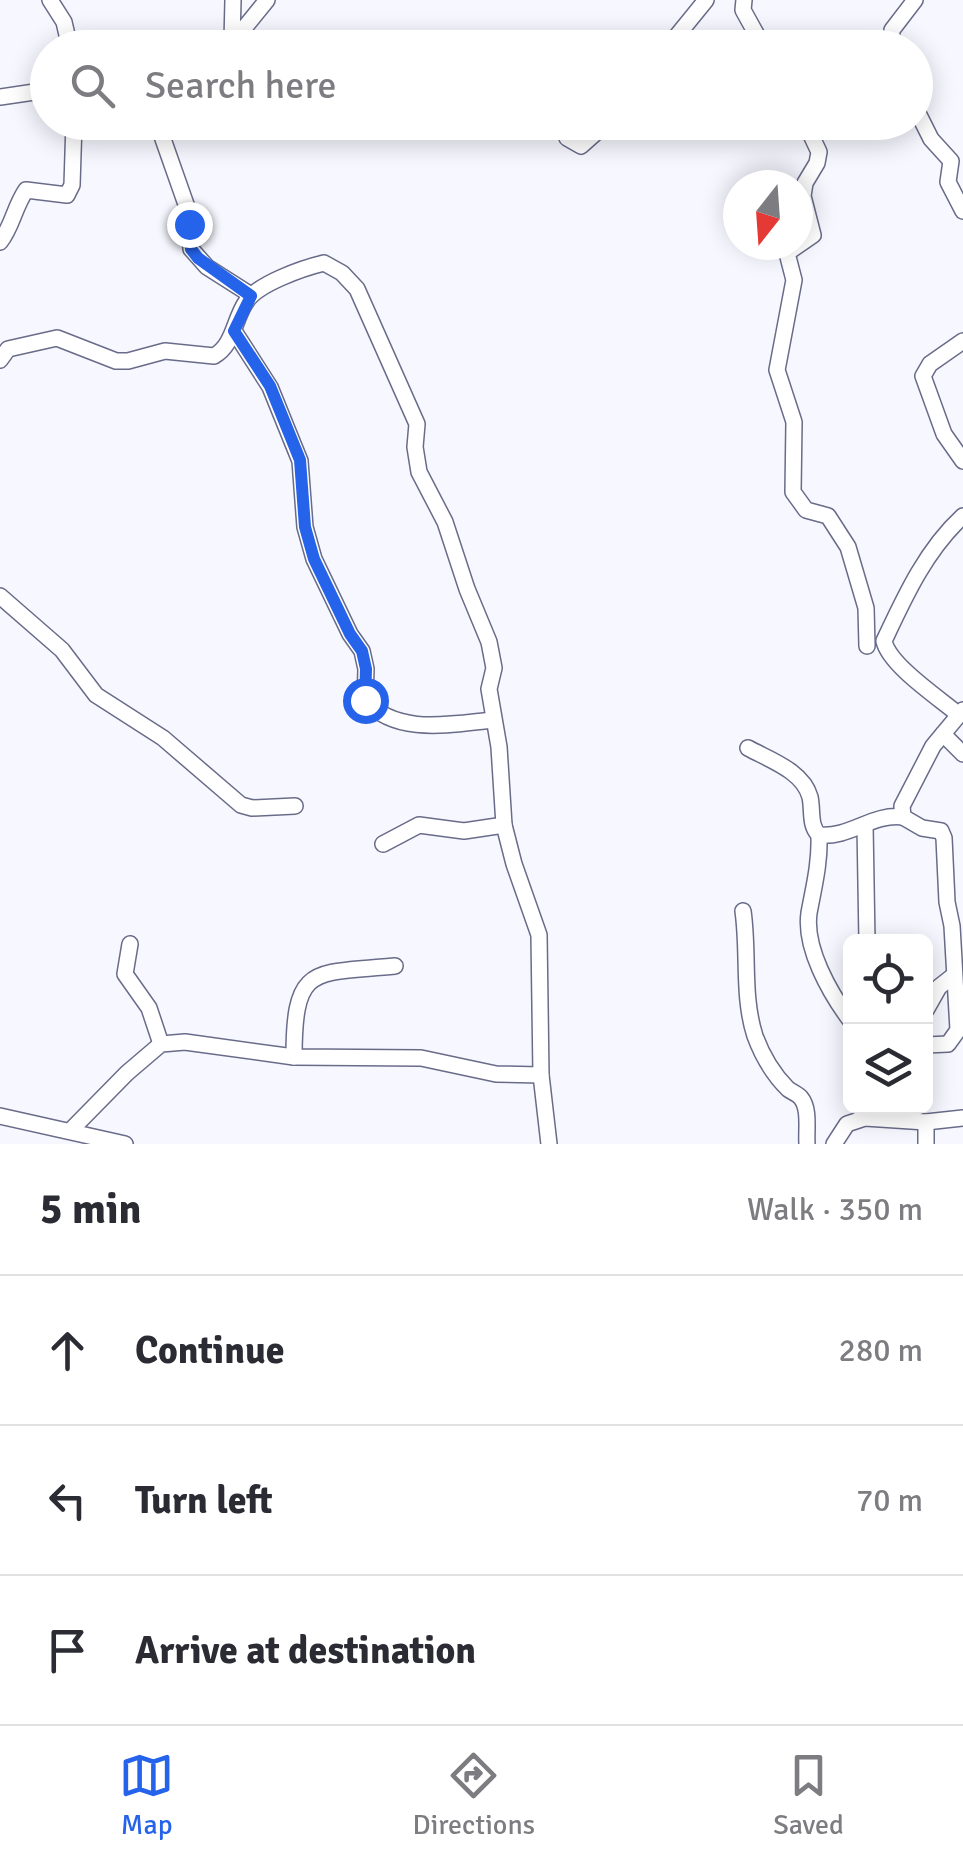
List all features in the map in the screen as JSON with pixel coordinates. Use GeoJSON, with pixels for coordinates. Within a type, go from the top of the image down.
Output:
{"type":"FeatureCollection","features":[{"type":"Feature","properties":{"kind":"street"},"geometry":{"type":"LineString","coordinates":[[50,0],[66,30]]}},
{"type":"Feature","properties":{"kind":"street"},"geometry":{"type":"LineString","coordinates":[[231,30],[233,0]]}},
{"type":"Feature","properties":{"kind":"street"},"geometry":{"type":"LineString","coordinates":[[242,30],[267,0]]}},
{"type":"Feature","properties":{"kind":"street"},"geometry":{"type":"LineString","coordinates":[[684,30],[706,0]]}},
{"type":"Feature","properties":{"kind":"street"},"geometry":{"type":"LineString","coordinates":[[744,0],[743,10],[754,30]]}},
{"type":"Feature","properties":{"kind":"street"},"geometry":{"type":"LineString","coordinates":[[892,30],[915,0]]}},
{"type":"Feature","properties":{"kind":"street"},"geometry":{"type":"LineString","coordinates":[[0,98],[30,93]]}},
{"type":"Feature","properties":{"kind":"street"},"geometry":{"type":"LineString","coordinates":[[0,242],[8,230],[5,214],[28,188],[68,195],[73,140]]}},
{"type":"Feature","properties":{"kind":"street"},"geometry":{"type":"LineString","coordinates":[[163,140],[188,210],[191,249],[216,274],[251,296]]}},
{"type":"Feature","properties":{"kind":"street"},"geometry":{"type":"LineString","coordinates":[[813,140],[819,152],[817,163],[805,182],[803,196],[813,235],[787,253],[794,280],[777,370],[794,422],[793,492],[806,510],[828,516],[848,547],[866,608],[867,646]]}},
{"type":"Feature","properties":{"kind":"street"},"geometry":{"type":"LineString","coordinates":[[932,140],[951,161],[948,182],[963,211]]}},
{"type":"Feature","properties":{"kind":"street"},"geometry":{"type":"LineString","coordinates":[[0,334],[4,355],[53,338],[116,361],[165,351],[214,356],[234,331],[251,296],[304,268],[324,263],[342,272],[357,289],[417,424],[419,472],[445,522],[466,589],[489,642],[504,825],[540,935],[541,1074],[549,1144]]}},
{"type":"Feature","properties":{"kind":"street"},"geometry":{"type":"LineString","coordinates":[[234,331],[270,386],[300,460],[305,527],[314,559],[362,651],[365,700],[373,710],[423,726],[493,720]]}},
{"type":"Feature","properties":{"kind":"street"},"geometry":{"type":"LineString","coordinates":[[963,341],[930,364],[922,376],[944,434],[963,461]]}},
{"type":"Feature","properties":{"kind":"street"},"geometry":{"type":"LineString","coordinates":[[903,816],[904,796],[961,713],[896,661],[884,640],[909,587],[942,535],[963,516]]}},
{"type":"Feature","properties":{"kind":"street"},"geometry":{"type":"LineString","coordinates":[[0,596],[62,650],[96,695],[164,738],[241,805],[295,806]]}},
{"type":"Feature","properties":{"kind":"street"},"geometry":{"type":"LineString","coordinates":[[943,734],[963,754]]}},
{"type":"Feature","properties":{"kind":"street"},"geometry":{"type":"LineString","coordinates":[[748,748],[799,778],[808,791],[814,830],[819,836],[820,861],[808,916],[811,946],[843,1007]]}},
{"type":"Feature","properties":{"kind":"street"},"geometry":{"type":"LineString","coordinates":[[819,836],[832,836],[886,814],[903,816],[922,828],[941,832],[946,902],[958,926],[953,976],[958,1030],[948,1044],[933,1045]]}},
{"type":"Feature","properties":{"kind":"street"},"geometry":{"type":"LineString","coordinates":[[382,844],[419,824],[464,831],[504,825]]}},
{"type":"Feature","properties":{"kind":"street"},"geometry":{"type":"LineString","coordinates":[[865,825],[867,934]]}},
{"type":"Feature","properties":{"kind":"street"},"geometry":{"type":"LineString","coordinates":[[743,911],[748,944],[747,995],[753,1028],[770,1066],[802,1098],[807,1114],[807,1144]]}},
{"type":"Feature","properties":{"kind":"street"},"geometry":{"type":"LineString","coordinates":[[130,944],[125,974],[150,1008],[160,1044]]}},
{"type":"Feature","properties":{"kind":"street"},"geometry":{"type":"LineString","coordinates":[[294,1057],[295,1008],[310,981],[327,973],[395,966]]}},
{"type":"Feature","properties":{"kind":"street"},"geometry":{"type":"LineString","coordinates":[[933,998],[953,976]]}},
{"type":"Feature","properties":{"kind":"street"},"geometry":{"type":"LineString","coordinates":[[70,1131],[160,1044],[184,1042],[294,1057],[421,1058],[496,1074],[541,1074]]}},
{"type":"Feature","properties":{"kind":"street"},"geometry":{"type":"LineString","coordinates":[[834,1144],[847,1124],[863,1114]]}},
{"type":"Feature","properties":{"kind":"street"},"geometry":{"type":"LineString","coordinates":[[878,1114],[926,1122],[963,1118]]}},
{"type":"Feature","properties":{"kind":"street"},"geometry":{"type":"LineString","coordinates":[[0,1116],[125,1144]]}},
{"type":"Feature","properties":{"kind":"street"},"geometry":{"type":"LineString","coordinates":[[926,1122],[926,1144]]}},
{"type":"Feature","properties":{"kind":"route"},"geometry":{"type":"LineString","coordinates":[[189,224],[191,249],[198,258],[251,296],[234,331],[270,386],[300,460],[305,527],[314,559],[362,651],[365,700]]}}]}
